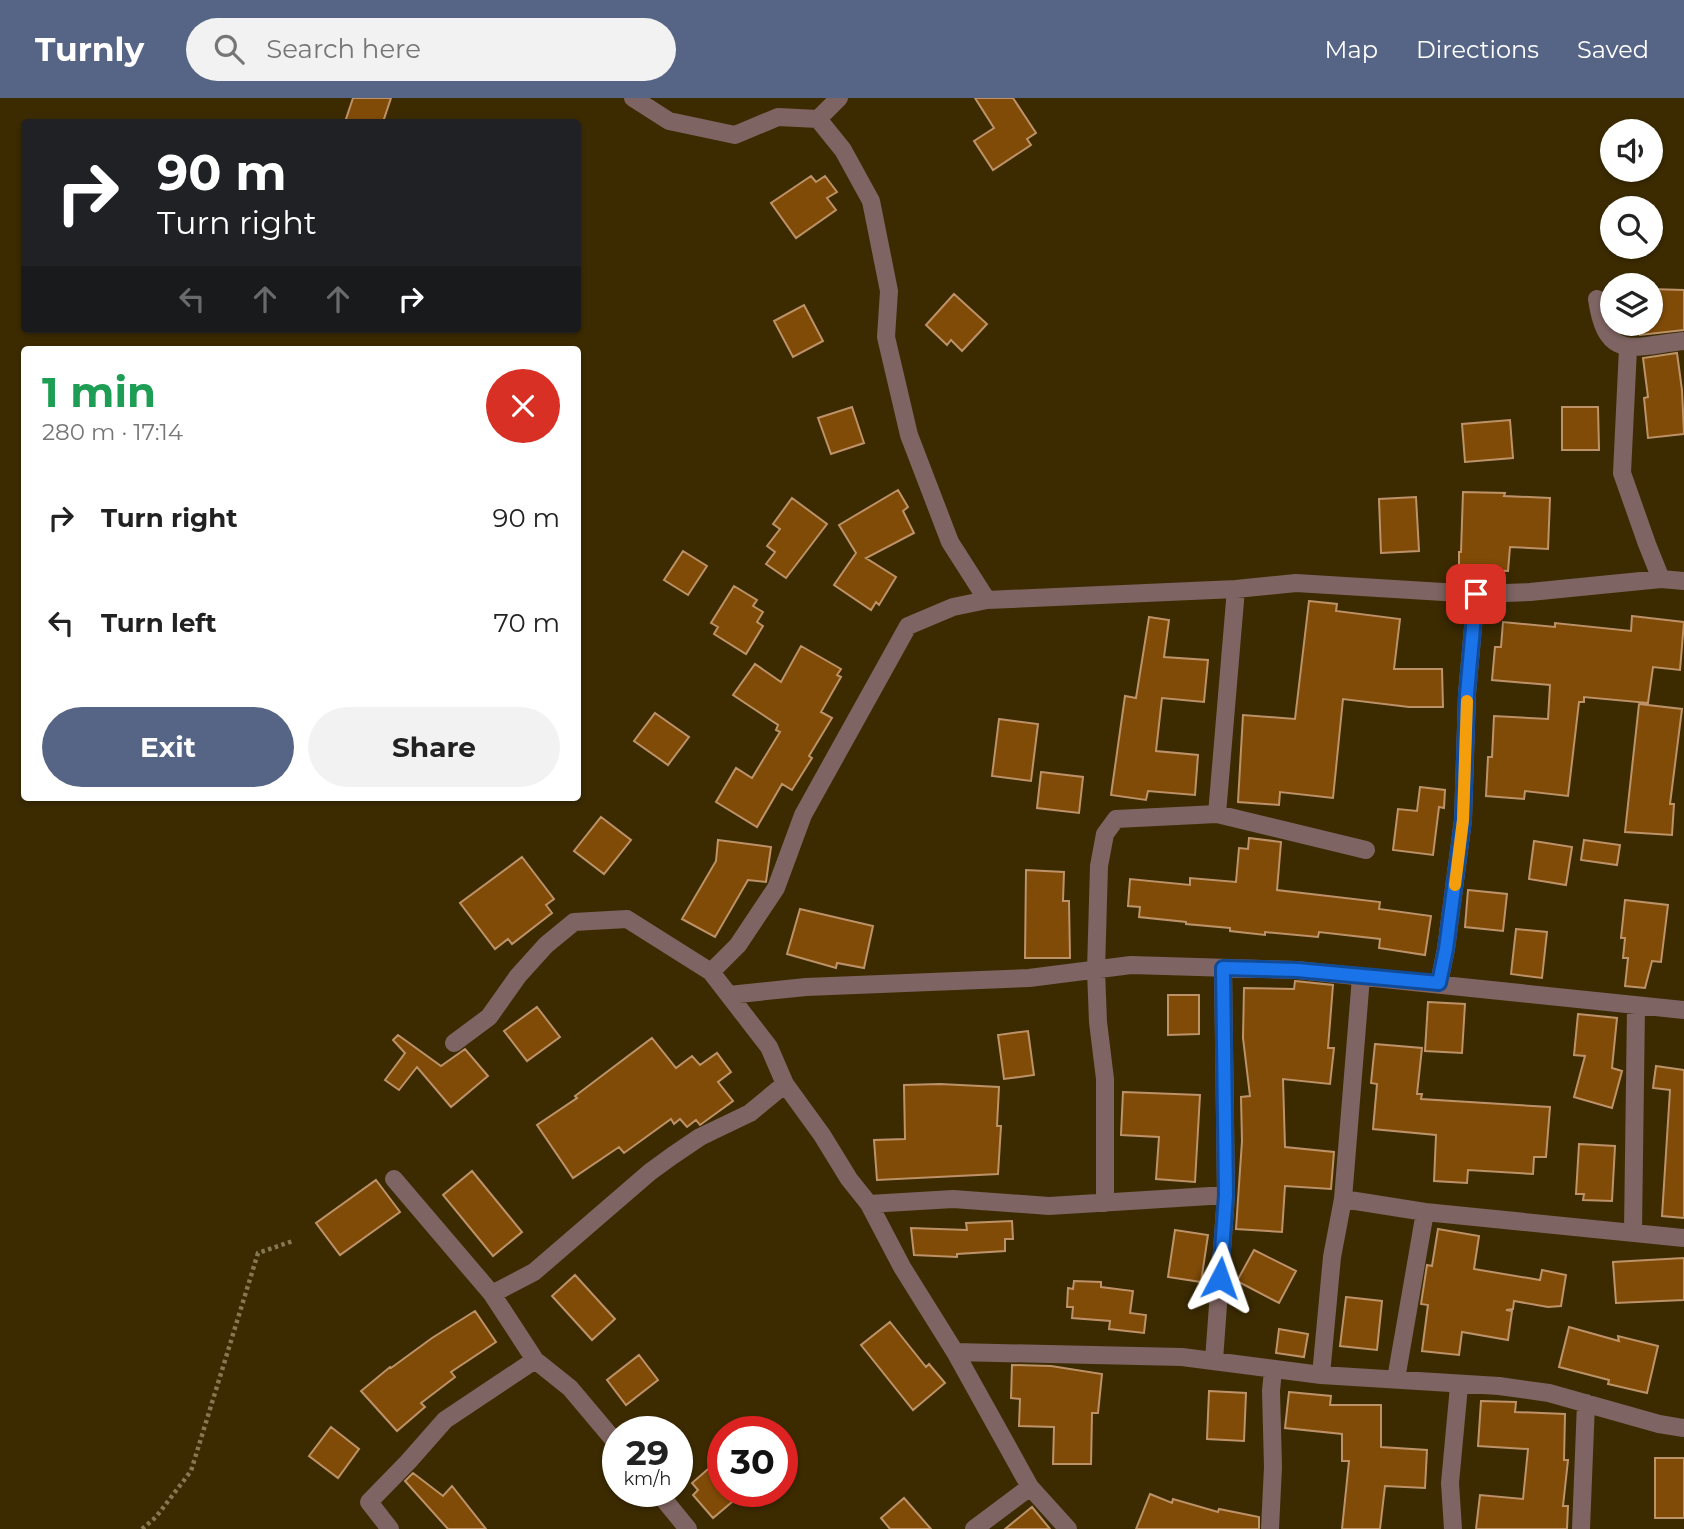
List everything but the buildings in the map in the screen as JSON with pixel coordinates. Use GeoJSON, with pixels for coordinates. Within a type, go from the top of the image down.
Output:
{"type":"FeatureCollection","features":[{"type":"Feature","properties":{"kind":"street"},"geometry":{"type":"LineString","coordinates":[[633,98],[669,121],[735,135],[778,117],[818,119],[839,98]]}},
{"type":"Feature","properties":{"kind":"street"},"geometry":{"type":"LineString","coordinates":[[818,119],[843,150],[871,201],[889,291],[886,337],[909,435],[950,542],[987,600]]}},
{"type":"Feature","properties":{"kind":"street"},"geometry":{"type":"LineString","coordinates":[[1597,299],[1600,320],[1609,338],[1628,348],[1684,341]]}},
{"type":"Feature","properties":{"kind":"street"},"geometry":{"type":"LineString","coordinates":[[1628,348],[1622,473],[1661,579]]}},
{"type":"Feature","properties":{"kind":"street"},"geometry":{"type":"LineString","coordinates":[[711,972],[738,945],[776,888],[803,815],[908,626],[953,607],[987,600],[1236,589],[1314,582],[1476,594],[1530,592],[1661,579],[1684,581]]}},
{"type":"Feature","properties":{"kind":"street"},"geometry":{"type":"LineString","coordinates":[[1217,814],[1236,589]]}},
{"type":"Feature","properties":{"kind":"street"},"geometry":{"type":"LineString","coordinates":[[1439,983],[1463,820],[1467,694],[1476,594]]}},
{"type":"Feature","properties":{"kind":"street"},"geometry":{"type":"LineString","coordinates":[[1105,1202],[1105,1079],[1098,1022],[1096,970],[1099,866],[1105,834],[1116,819],[1217,814],[1366,850]]}},
{"type":"Feature","properties":{"kind":"street"},"geometry":{"type":"LineString","coordinates":[[454,1043],[489,1017],[518,976],[546,945],[574,922],[627,919],[711,972],[769,1047],[785,1083],[849,1179],[869,1204],[902,1267],[955,1352],[1030,1487],[1069,1529]]}},
{"type":"Feature","properties":{"kind":"street"},"geometry":{"type":"LineString","coordinates":[[729,995],[806,987],[1030,978],[1131,965],[1297,970],[1684,1010]]}},
{"type":"Feature","properties":{"kind":"street"},"geometry":{"type":"LineString","coordinates":[[1214,1360],[1226,1195],[1223,968]]}},
{"type":"Feature","properties":{"kind":"street"},"geometry":{"type":"LineString","coordinates":[[1321,1375],[1332,1257],[1343,1199],[1361,977]]}},
{"type":"Feature","properties":{"kind":"street"},"geometry":{"type":"LineString","coordinates":[[1633,1231],[1636,1006]]}},
{"type":"Feature","properties":{"kind":"street"},"geometry":{"type":"LineString","coordinates":[[492,1294],[534,1272],[672,1156],[700,1137],[750,1113],[785,1083]]}},
{"type":"Feature","properties":{"kind":"street"},"geometry":{"type":"LineString","coordinates":[[394,1179],[492,1294],[535,1360],[570,1388],[602,1426]]}},
{"type":"Feature","properties":{"kind":"street"},"geometry":{"type":"LineString","coordinates":[[869,1204],[953,1199],[1049,1206],[1226,1195]]}},
{"type":"Feature","properties":{"kind":"street"},"geometry":{"type":"LineString","coordinates":[[1343,1199],[1425,1212],[1684,1238]]}},
{"type":"Feature","properties":{"kind":"street"},"geometry":{"type":"LineString","coordinates":[[1396,1379],[1425,1212]]}},
{"type":"Feature","properties":{"kind":"street"},"geometry":{"type":"LineString","coordinates":[[955,1352],[1182,1357],[1321,1375],[1499,1387],[1549,1393],[1659,1424],[1684,1428]]}},
{"type":"Feature","properties":{"kind":"street"},"geometry":{"type":"LineString","coordinates":[[390,1529],[369,1502],[445,1420],[535,1360]]}},
{"type":"Feature","properties":{"kind":"street"},"geometry":{"type":"LineString","coordinates":[[1270,1529],[1273,1370]]}},
{"type":"Feature","properties":{"kind":"street"},"geometry":{"type":"LineString","coordinates":[[1453,1529],[1450,1482],[1459,1385]]}},
{"type":"Feature","properties":{"kind":"street"},"geometry":{"type":"LineString","coordinates":[[1581,1529],[1586,1403]]}},
{"type":"Feature","properties":{"kind":"street"},"geometry":{"type":"LineString","coordinates":[[974,1529],[1030,1487]]}},
{"type":"Feature","properties":{"kind":"street"},"geometry":{"type":"LineString","coordinates":[[669,1507],[688,1529]]}},
{"type":"Feature","properties":{"kind":"path"},"geometry":{"type":"LineString","coordinates":[[142,1529],[156,1517],[191,1471],[258,1253],[293,1241]]}},
{"type":"Feature","properties":{"kind":"slow traffic"},"geometry":{"type":"LineString","coordinates":[[1455,885],[1463,820],[1467,701]]}},
{"type":"Feature","properties":{"kind":"route"},"geometry":{"type":"LineString","coordinates":[[1220,1278],[1226,1195],[1223,968],[1297,970],[1439,983],[1463,820],[1467,694],[1476,594]]}}]}
